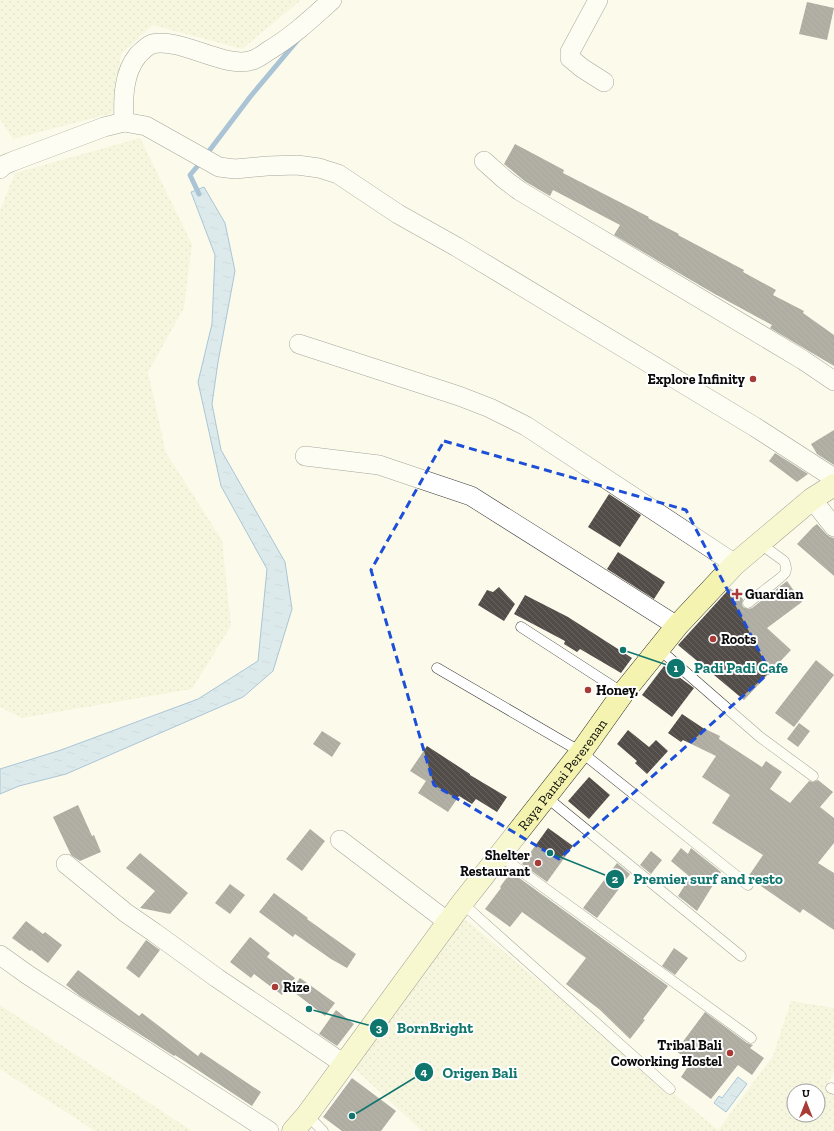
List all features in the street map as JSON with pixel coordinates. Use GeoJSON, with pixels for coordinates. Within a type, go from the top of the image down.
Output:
{"type":"FeatureCollection","features":[{"type":"Feature","properties":{"kind":"street"},"geometry":{"type":"LineString","coordinates":[[124,122],[124,96],[128,76],[134,60],[142,50],[151,44],[162,43],[177,46],[240,62],[253,60],[285,41],[332,0]]}},
{"type":"Feature","properties":{"kind":"street"},"geometry":{"type":"LineString","coordinates":[[598,0],[570,52],[570,58],[582,68],[604,82]]}},
{"type":"Feature","properties":{"kind":"street"},"geometry":{"type":"LineString","coordinates":[[0,169],[4,165],[104,127],[124,122],[146,126],[219,167],[235,169],[297,165],[319,168],[338,174],[398,214],[457,247],[755,427],[834,478]]}},
{"type":"Feature","properties":{"kind":"street"},"geometry":{"type":"LineString","coordinates":[[484,160],[504,179],[520,191],[803,360],[834,381]]}},
{"type":"Feature","properties":{"kind":"street"},"geometry":{"type":"LineString","coordinates":[[299,344],[459,396],[526,426],[735,564]]}},
{"type":"Feature","properties":{"kind":"street"},"geometry":{"type":"LineString","coordinates":[[305,456],[379,465],[471,496],[677,626]]}},
{"type":"Feature","properties":{"kind":"street","name":"Raya Pantai Pererenan"},"geometry":{"type":"LineString","coordinates":[[300,1123],[462,903],[581,752],[623,693],[677,626],[735,564],[812,499],[834,485]]}},
{"type":"Feature","properties":{"kind":"street"},"geometry":{"type":"LineString","coordinates":[[812,499],[834,527]]}},
{"type":"Feature","properties":{"kind":"street"},"geometry":{"type":"LineString","coordinates":[[340,840],[448,922]]}},
{"type":"Feature","properties":{"kind":"street"},"geometry":{"type":"LineString","coordinates":[[66,864],[126,913],[155,932],[216,978],[344,1064]]}},
{"type":"Feature","properties":{"kind":"street"},"geometry":{"type":"LineString","coordinates":[[0,955],[28,975],[269,1131]]}},
{"type":"Feature","properties":{"kind":"lane"},"geometry":{"type":"LineString","coordinates":[[748,603],[768,586],[785,575],[786,570],[784,561],[759,543]]}},
{"type":"Feature","properties":{"kind":"lane"},"geometry":{"type":"LineString","coordinates":[[521,627],[623,693]]}},
{"type":"Feature","properties":{"kind":"lane"},"geometry":{"type":"LineString","coordinates":[[659,649],[760,737],[813,776]]}},
{"type":"Feature","properties":{"kind":"lane"},"geometry":{"type":"LineString","coordinates":[[437,668],[581,752],[748,885]]}},
{"type":"Feature","properties":{"kind":"lane"},"geometry":{"type":"LineString","coordinates":[[545,796],[741,956]]}},
{"type":"Feature","properties":{"kind":"lane"},"geometry":{"type":"LineString","coordinates":[[499,855],[751,1038]]}},
{"type":"Feature","properties":{"kind":"lane"},"geometry":{"type":"LineString","coordinates":[[462,903],[670,1089]]}},
{"type":"Feature","properties":{"kind":"lane"},"geometry":{"type":"LineString","coordinates":[[300,1123],[323,1131]]}},
{"type":"Feature","properties":{"kind":"highlighted area"},"geometry":{"type":"Polygon","coordinates":[[[444,441],[686,510],[770,672],[559,859],[434,785],[371,570],[444,441]]]}},
{"type":"Feature","properties":{"kind":"green space"},"geometry":{"type":"Polygon","coordinates":[[[0,0],[301,0],[242,49],[153,25],[121,54],[113,113],[13,139],[0,119],[0,0]]]}},
{"type":"Feature","properties":{"kind":"green space"},"geometry":{"type":"Polygon","coordinates":[[[140,138],[192,244],[184,308],[148,372],[166,453],[222,540],[231,626],[192,689],[22,718],[0,707],[0,210],[15,173],[140,138]]]}},
{"type":"Feature","properties":{"kind":"green space"},"geometry":{"type":"Polygon","coordinates":[[[461,916],[718,1130],[773,1056],[791,1001],[834,1008],[834,1071],[826,1088],[826,1083],[786,1083],[786,1123],[826,1123],[826,1090],[834,1093],[834,1131],[422,1131],[353,1067],[461,916]]]}},
{"type":"Feature","properties":{"kind":"green space"},"geometry":{"type":"Polygon","coordinates":[[[0,1005],[192,1131],[95,1131],[0,1069],[0,1005]]]}},
{"type":"Feature","properties":{"kind":"water"},"geometry":{"type":"Polygon","coordinates":[[[204,187],[225,223],[235,271],[218,362],[212,404],[221,450],[285,562],[292,609],[273,671],[243,697],[66,774],[19,786],[0,794],[0,769],[61,750],[198,699],[258,661],[267,569],[221,486],[198,382],[212,324],[215,255],[191,192],[204,187]]]}},
{"type":"Feature","properties":{"kind":"water"},"geometry":{"type":"Polygon","coordinates":[[[738,1077],[747,1084],[726,1112],[714,1103],[719,1096],[722,1098],[738,1077]]]}},
{"type":"Feature","properties":{"kind":"building"},"geometry":{"type":"Polygon","coordinates":[[[807,2],[834,8],[827,40],[799,34],[807,2]]]}},
{"type":"Feature","properties":{"kind":"building"},"geometry":{"type":"Polygon","coordinates":[[[515,144],[564,170],[563,173],[649,217],[648,218],[744,270],[743,272],[776,290],[773,295],[804,311],[803,313],[834,335],[834,366],[770,328],[772,325],[713,293],[614,235],[620,225],[553,190],[550,196],[526,182],[504,164],[515,144]]]}},
{"type":"Feature","properties":{"kind":"building"},"geometry":{"type":"Polygon","coordinates":[[[834,430],[834,465],[817,454],[811,444],[834,430]]]}},
{"type":"Feature","properties":{"kind":"building"},"geometry":{"type":"Polygon","coordinates":[[[775,453],[808,474],[797,482],[769,461],[775,453]]]}},
{"type":"Feature","properties":{"kind":"building"},"geometry":{"type":"Polygon","coordinates":[[[609,494],[641,515],[620,547],[588,527],[609,494]]]}},
{"type":"Feature","properties":{"kind":"building"},"geometry":{"type":"Polygon","coordinates":[[[817,524],[826,534],[834,538],[834,576],[797,544],[817,524]]]}},
{"type":"Feature","properties":{"kind":"building"},"geometry":{"type":"Polygon","coordinates":[[[618,552],[665,582],[654,599],[607,569],[618,552]]]}},
{"type":"Feature","properties":{"kind":"building"},"geometry":{"type":"Polygon","coordinates":[[[787,581],[802,602],[767,628],[791,650],[744,700],[678,645],[730,588],[743,599],[743,607],[749,609],[787,581]]]}},
{"type":"Feature","properties":{"kind":"building"},"geometry":{"type":"Polygon","coordinates":[[[499,587],[515,604],[504,621],[478,605],[487,590],[493,592],[499,587]]]}},
{"type":"Feature","properties":{"kind":"building"},"geometry":{"type":"Polygon","coordinates":[[[525,595],[568,617],[632,658],[621,673],[580,649],[577,652],[564,644],[565,641],[514,614],[525,595]]]}},
{"type":"Feature","properties":{"kind":"building"},"geometry":{"type":"Polygon","coordinates":[[[816,660],[834,675],[794,727],[775,713],[816,660]]]}},
{"type":"Feature","properties":{"kind":"building"},"geometry":{"type":"Polygon","coordinates":[[[664,666],[694,688],[672,717],[642,695],[664,666]]]}},
{"type":"Feature","properties":{"kind":"building"},"geometry":{"type":"Polygon","coordinates":[[[682,714],[703,728],[720,736],[719,739],[762,767],[766,761],[782,772],[770,789],[790,803],[809,781],[813,782],[818,780],[833,792],[820,807],[834,818],[834,843],[818,863],[834,873],[834,930],[803,909],[800,913],[748,877],[763,855],[712,823],[730,795],[702,777],[716,756],[683,740],[681,742],[668,733],[682,714]]]}},
{"type":"Feature","properties":{"kind":"building"},"geometry":{"type":"Polygon","coordinates":[[[799,723],[810,731],[798,747],[787,739],[799,723]]]}},
{"type":"Feature","properties":{"kind":"building"},"geometry":{"type":"Polygon","coordinates":[[[628,730],[649,747],[656,740],[668,751],[647,774],[635,763],[637,761],[617,744],[628,730]]]}},
{"type":"Feature","properties":{"kind":"building"},"geometry":{"type":"Polygon","coordinates":[[[322,731],[341,743],[332,757],[313,744],[322,731]]]}},
{"type":"Feature","properties":{"kind":"building"},"geometry":{"type":"Polygon","coordinates":[[[427,746],[470,775],[507,797],[497,812],[476,799],[472,804],[459,796],[448,812],[418,793],[426,781],[410,771],[427,746]]]}},
{"type":"Feature","properties":{"kind":"building"},"geometry":{"type":"Polygon","coordinates":[[[589,777],[610,795],[589,819],[568,801],[589,777]]]}},
{"type":"Feature","properties":{"kind":"building"},"geometry":{"type":"Polygon","coordinates":[[[78,805],[101,852],[80,861],[71,855],[53,817],[78,805]]]}},
{"type":"Feature","properties":{"kind":"building"},"geometry":{"type":"Polygon","coordinates":[[[548,828],[573,846],[547,882],[522,864],[548,828]]]}},
{"type":"Feature","properties":{"kind":"building"},"geometry":{"type":"Polygon","coordinates":[[[310,829],[325,841],[302,871],[286,859],[310,829]]]}},
{"type":"Feature","properties":{"kind":"building"},"geometry":{"type":"Polygon","coordinates":[[[681,848],[688,854],[691,848],[721,872],[697,911],[678,896],[690,877],[671,861],[681,848]]]}},
{"type":"Feature","properties":{"kind":"building"},"geometry":{"type":"Polygon","coordinates":[[[651,851],[662,860],[651,874],[640,865],[651,851]]]}},
{"type":"Feature","properties":{"kind":"building"},"geometry":{"type":"Polygon","coordinates":[[[140,853],[188,893],[170,914],[140,908],[155,891],[126,868],[140,853]]]}},
{"type":"Feature","properties":{"kind":"building"},"geometry":{"type":"Polygon","coordinates":[[[617,863],[630,874],[597,918],[583,908],[617,863]]]}},
{"type":"Feature","properties":{"kind":"building"},"geometry":{"type":"Polygon","coordinates":[[[511,872],[668,986],[630,1039],[599,1009],[566,984],[586,958],[522,912],[510,927],[485,909],[511,872]]]}},
{"type":"Feature","properties":{"kind":"building"},"geometry":{"type":"Polygon","coordinates":[[[230,884],[245,895],[230,914],[215,903],[230,884]]]}},
{"type":"Feature","properties":{"kind":"building"},"geometry":{"type":"Polygon","coordinates":[[[274,893],[356,954],[347,968],[331,959],[295,934],[293,937],[259,912],[274,893]]]}},
{"type":"Feature","properties":{"kind":"building"},"geometry":{"type":"Polygon","coordinates":[[[26,921],[43,934],[45,932],[62,945],[48,963],[12,938],[26,921]]]}},
{"type":"Feature","properties":{"kind":"building"},"geometry":{"type":"Polygon","coordinates":[[[250,937],[270,953],[267,957],[295,978],[282,995],[254,974],[251,978],[230,962],[250,937]]]}},
{"type":"Feature","properties":{"kind":"building"},"geometry":{"type":"Polygon","coordinates":[[[146,940],[160,950],[139,978],[126,968],[146,940]]]}},
{"type":"Feature","properties":{"kind":"building"},"geometry":{"type":"Polygon","coordinates":[[[674,948],[688,958],[675,975],[662,966],[674,948]]]}},
{"type":"Feature","properties":{"kind":"building"},"geometry":{"type":"Polygon","coordinates":[[[78,970],[139,1016],[142,1013],[198,1056],[201,1052],[261,1092],[252,1106],[175,1055],[174,1056],[80,996],[66,985],[78,970]]]}},
{"type":"Feature","properties":{"kind":"building"},"geometry":{"type":"Polygon","coordinates":[[[300,978],[335,1003],[325,1016],[291,990],[300,978]]]}},
{"type":"Feature","properties":{"kind":"building"},"geometry":{"type":"Polygon","coordinates":[[[336,1010],[354,1024],[337,1046],[319,1034],[336,1010]]]}},
{"type":"Feature","properties":{"kind":"building"},"geometry":{"type":"Polygon","coordinates":[[[705,1012],[747,1043],[753,1045],[750,1048],[764,1058],[752,1075],[738,1065],[711,1099],[681,1077],[691,1062],[676,1051],[705,1012]]]}},
{"type":"Feature","properties":{"kind":"building"},"geometry":{"type":"Polygon","coordinates":[[[352,1078],[396,1111],[381,1131],[342,1131],[323,1117],[352,1078]]]}},
{"type":"Feature","properties":{"kind":"waterway"},"geometry":{"type":"LineString","coordinates":[[206,155],[250,97],[297,41]]}},
{"type":"Feature","properties":{"kind":"waterway"},"geometry":{"type":"LineString","coordinates":[[199,194],[190,175],[201,162]]}},
{"type":"Feature","properties":{"kind":"place","name":"Explore Infinity"},"geometry":{"type":"Point","coordinates":[753,379]}},
{"type":"Feature","properties":{"kind":"place","name":"Guardian"},"geometry":{"type":"Point","coordinates":[737,594]}},
{"type":"Feature","properties":{"kind":"place","name":"Roots"},"geometry":{"type":"Point","coordinates":[713,639]}},
{"type":"Feature","properties":{"kind":"place","name":"Padi Padi Cafe"},"geometry":{"type":"Point","coordinates":[623,650]}},
{"type":"Feature","properties":{"kind":"place","name":"Honey,"},"geometry":{"type":"Point","coordinates":[588,690]}},
{"type":"Feature","properties":{"kind":"place","name":"Premier surf and resto"},"geometry":{"type":"Point","coordinates":[550,853]}},
{"type":"Feature","properties":{"kind":"place","name":"Shelter Restaurant"},"geometry":{"type":"Point","coordinates":[538,863]}},
{"type":"Feature","properties":{"kind":"place","name":"Rize"},"geometry":{"type":"Point","coordinates":[275,987]}},
{"type":"Feature","properties":{"kind":"place","name":"BornBright"},"geometry":{"type":"Point","coordinates":[309,1009]}},
{"type":"Feature","properties":{"kind":"place","name":"Tribal Bali Coworking Hostel"},"geometry":{"type":"Point","coordinates":[730,1053]}},
{"type":"Feature","properties":{"kind":"place","name":"Origen Bali"},"geometry":{"type":"Point","coordinates":[352,1116]}}]}
